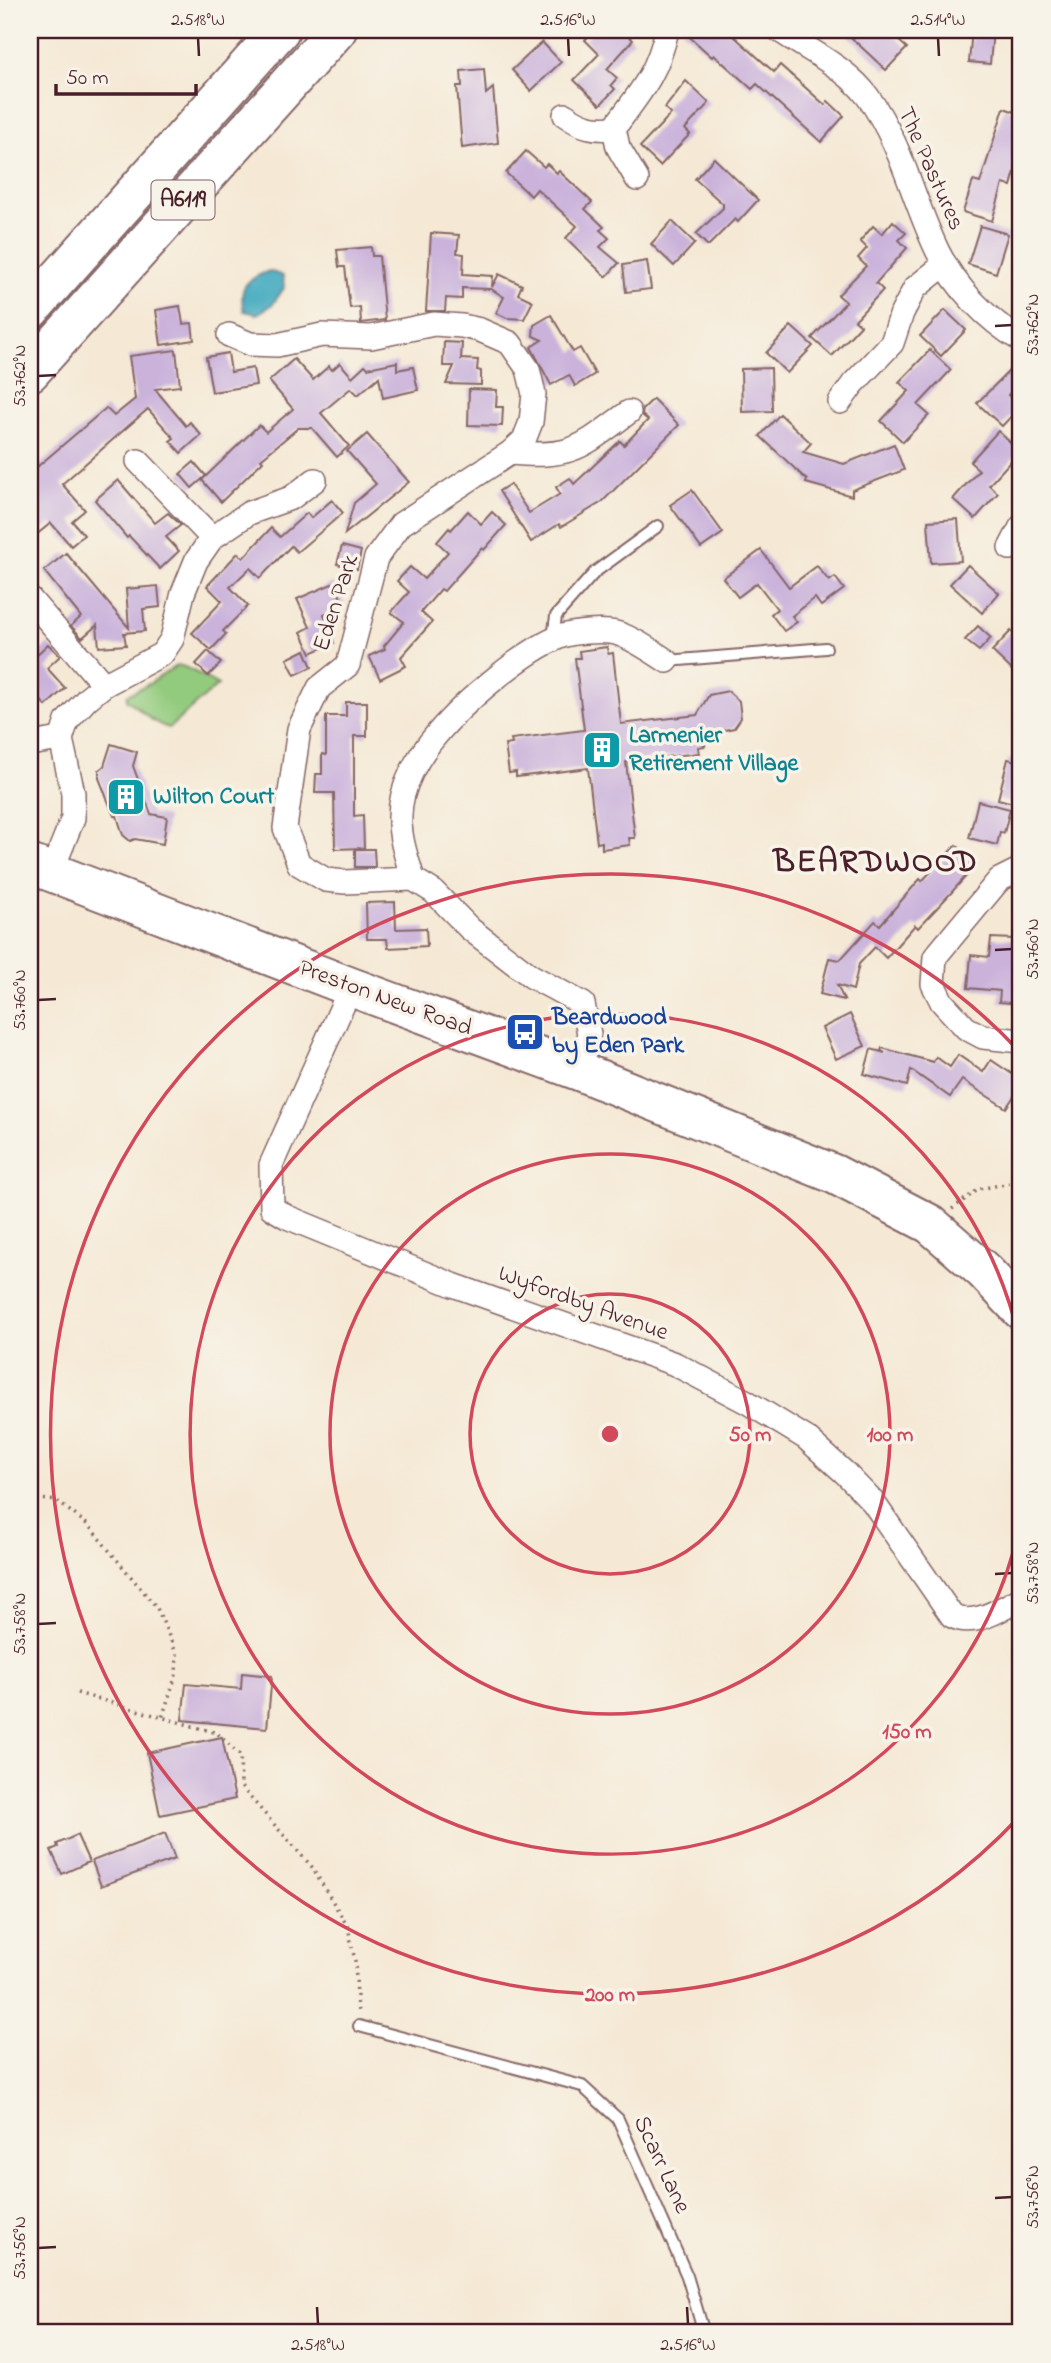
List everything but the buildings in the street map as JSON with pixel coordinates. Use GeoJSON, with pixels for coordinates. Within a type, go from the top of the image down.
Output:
{"type":"FeatureCollection","features":[{"type":"Feature","properties":{"kind":"highway","name":"A6119"},"geometry":{"type":"LineString","coordinates":[[30,310],[280,30]]}},
{"type":"Feature","properties":{"kind":"highway","name":"A6119"},"geometry":{"type":"LineString","coordinates":[[30,372],[337,30]]}},
{"type":"Feature","properties":{"kind":"highway","name":"Preston New Road"},"geometry":{"type":"LineString","coordinates":[[40,868],[351,987],[579,1070],[834,1174],[930,1224],[984,1271],[1021,1310]]}},
{"type":"Feature","properties":{"kind":"street"},"geometry":{"type":"LineString","coordinates":[[565,115],[580,125],[597,130],[614,128],[650,79],[661,56],[667,30]]}},
{"type":"Feature","properties":{"kind":"street","name":"The Pastures"},"geometry":{"type":"LineString","coordinates":[[779,30],[849,78],[866,95],[896,147],[938,252],[958,285],[983,311],[1021,340]]}},
{"type":"Feature","properties":{"kind":"street"},"geometry":{"type":"LineString","coordinates":[[614,128],[618,147],[636,179]]}},
{"type":"Feature","properties":{"kind":"street"},"geometry":{"type":"LineString","coordinates":[[840,402],[853,384],[892,344],[902,313],[915,288],[945,264]]}},
{"type":"Feature","properties":{"kind":"street","name":"Eden Park"},"geometry":{"type":"LineString","coordinates":[[229,335],[250,344],[277,345],[322,335],[371,337],[434,324],[463,326],[510,343],[528,369],[534,394],[531,422],[524,440],[510,453],[401,524],[376,558],[348,665],[319,688],[299,729],[285,828],[299,864],[326,880],[413,878]]}},
{"type":"Feature","properties":{"kind":"street"},"geometry":{"type":"LineString","coordinates":[[510,453],[545,456],[566,453],[582,446],[629,412]]}},
{"type":"Feature","properties":{"kind":"street"},"geometry":{"type":"LineString","coordinates":[[138,461],[212,538]]}},
{"type":"Feature","properties":{"kind":"street"},"geometry":{"type":"LineString","coordinates":[[40,868],[73,818],[73,793],[61,739],[67,721],[104,685],[162,654],[172,639],[183,593],[196,561],[212,538],[249,513],[291,498],[315,480]]}},
{"type":"Feature","properties":{"kind":"street"},"geometry":{"type":"LineString","coordinates":[[1010,548],[1021,527]]}},
{"type":"Feature","properties":{"kind":"street"},"geometry":{"type":"LineString","coordinates":[[30,598],[104,685]]}},
{"type":"Feature","properties":{"kind":"street"},"geometry":{"type":"LineString","coordinates":[[579,1070],[589,1034],[583,1004],[531,976],[470,929],[434,891],[413,878],[404,846],[400,816],[406,787],[414,767],[436,734],[532,650],[565,635],[612,632],[647,648],[667,661]]}},
{"type":"Feature","properties":{"kind":"street"},"geometry":{"type":"LineString","coordinates":[[30,744],[61,739]]}},
{"type":"Feature","properties":{"kind":"street"},"geometry":{"type":"LineString","coordinates":[[1021,869],[999,880],[935,957],[933,984],[942,1002],[966,1028],[983,1037],[1021,1041]]}},
{"type":"Feature","properties":{"kind":"street","name":"Wyfordby Avenue"},"geometry":{"type":"LineString","coordinates":[[351,987],[271,1165],[272,1208],[287,1217],[453,1285],[675,1364],[806,1437],[873,1502],[952,1616],[960,1621],[970,1621],[1021,1599]]}},
{"type":"Feature","properties":{"kind":"lane"},"geometry":{"type":"LineString","coordinates":[[553,641],[556,616],[595,572],[657,526]]}},
{"type":"Feature","properties":{"kind":"lane"},"geometry":{"type":"LineString","coordinates":[[667,661],[826,648]]}},
{"type":"Feature","properties":{"kind":"lane","name":"Scarr Lane"},"geometry":{"type":"LineString","coordinates":[[359,2026],[582,2086],[591,2094],[618,2119],[687,2276],[704,2333]]}},
{"type":"Feature","properties":{"kind":"path"},"geometry":{"type":"LineString","coordinates":[[930,1224],[979,1189],[1021,1181]]}},
{"type":"Feature","properties":{"kind":"path"},"geometry":{"type":"LineString","coordinates":[[30,1497],[57,1501],[88,1525],[157,1608],[177,1655],[176,1675],[162,1718]]}},
{"type":"Feature","properties":{"kind":"path"},"geometry":{"type":"LineString","coordinates":[[76,1693],[217,1733],[240,1755],[241,1787],[312,1867],[348,1927],[355,1961],[359,2026]]}},
{"type":"Feature","properties":{"kind":"green space"},"geometry":{"type":"Polygon","coordinates":[[[177,665],[218,685],[169,728],[152,720],[127,700],[127,695],[177,665]]]}},
{"type":"Feature","properties":{"kind":"water"},"geometry":{"type":"Polygon","coordinates":[[[269,271],[283,276],[284,288],[272,305],[257,314],[244,311],[242,295],[246,285],[269,271]]]}},
{"type":"Feature","properties":{"kind":"place","name":"Larmenier Retirement Village"},"geometry":{"type":"Point","coordinates":[602,750]}},
{"type":"Feature","properties":{"kind":"place","name":"Wilton Court"},"geometry":{"type":"Point","coordinates":[126,797]}},
{"type":"Feature","properties":{"kind":"place","name":"Beardwood by Eden Park"},"geometry":{"type":"Point","coordinates":[525,1032]}},
{"type":"Feature","properties":{"kind":"district","name":"BEARDWOOD"},"geometry":{"type":"Point","coordinates":[876,863]}}]}
